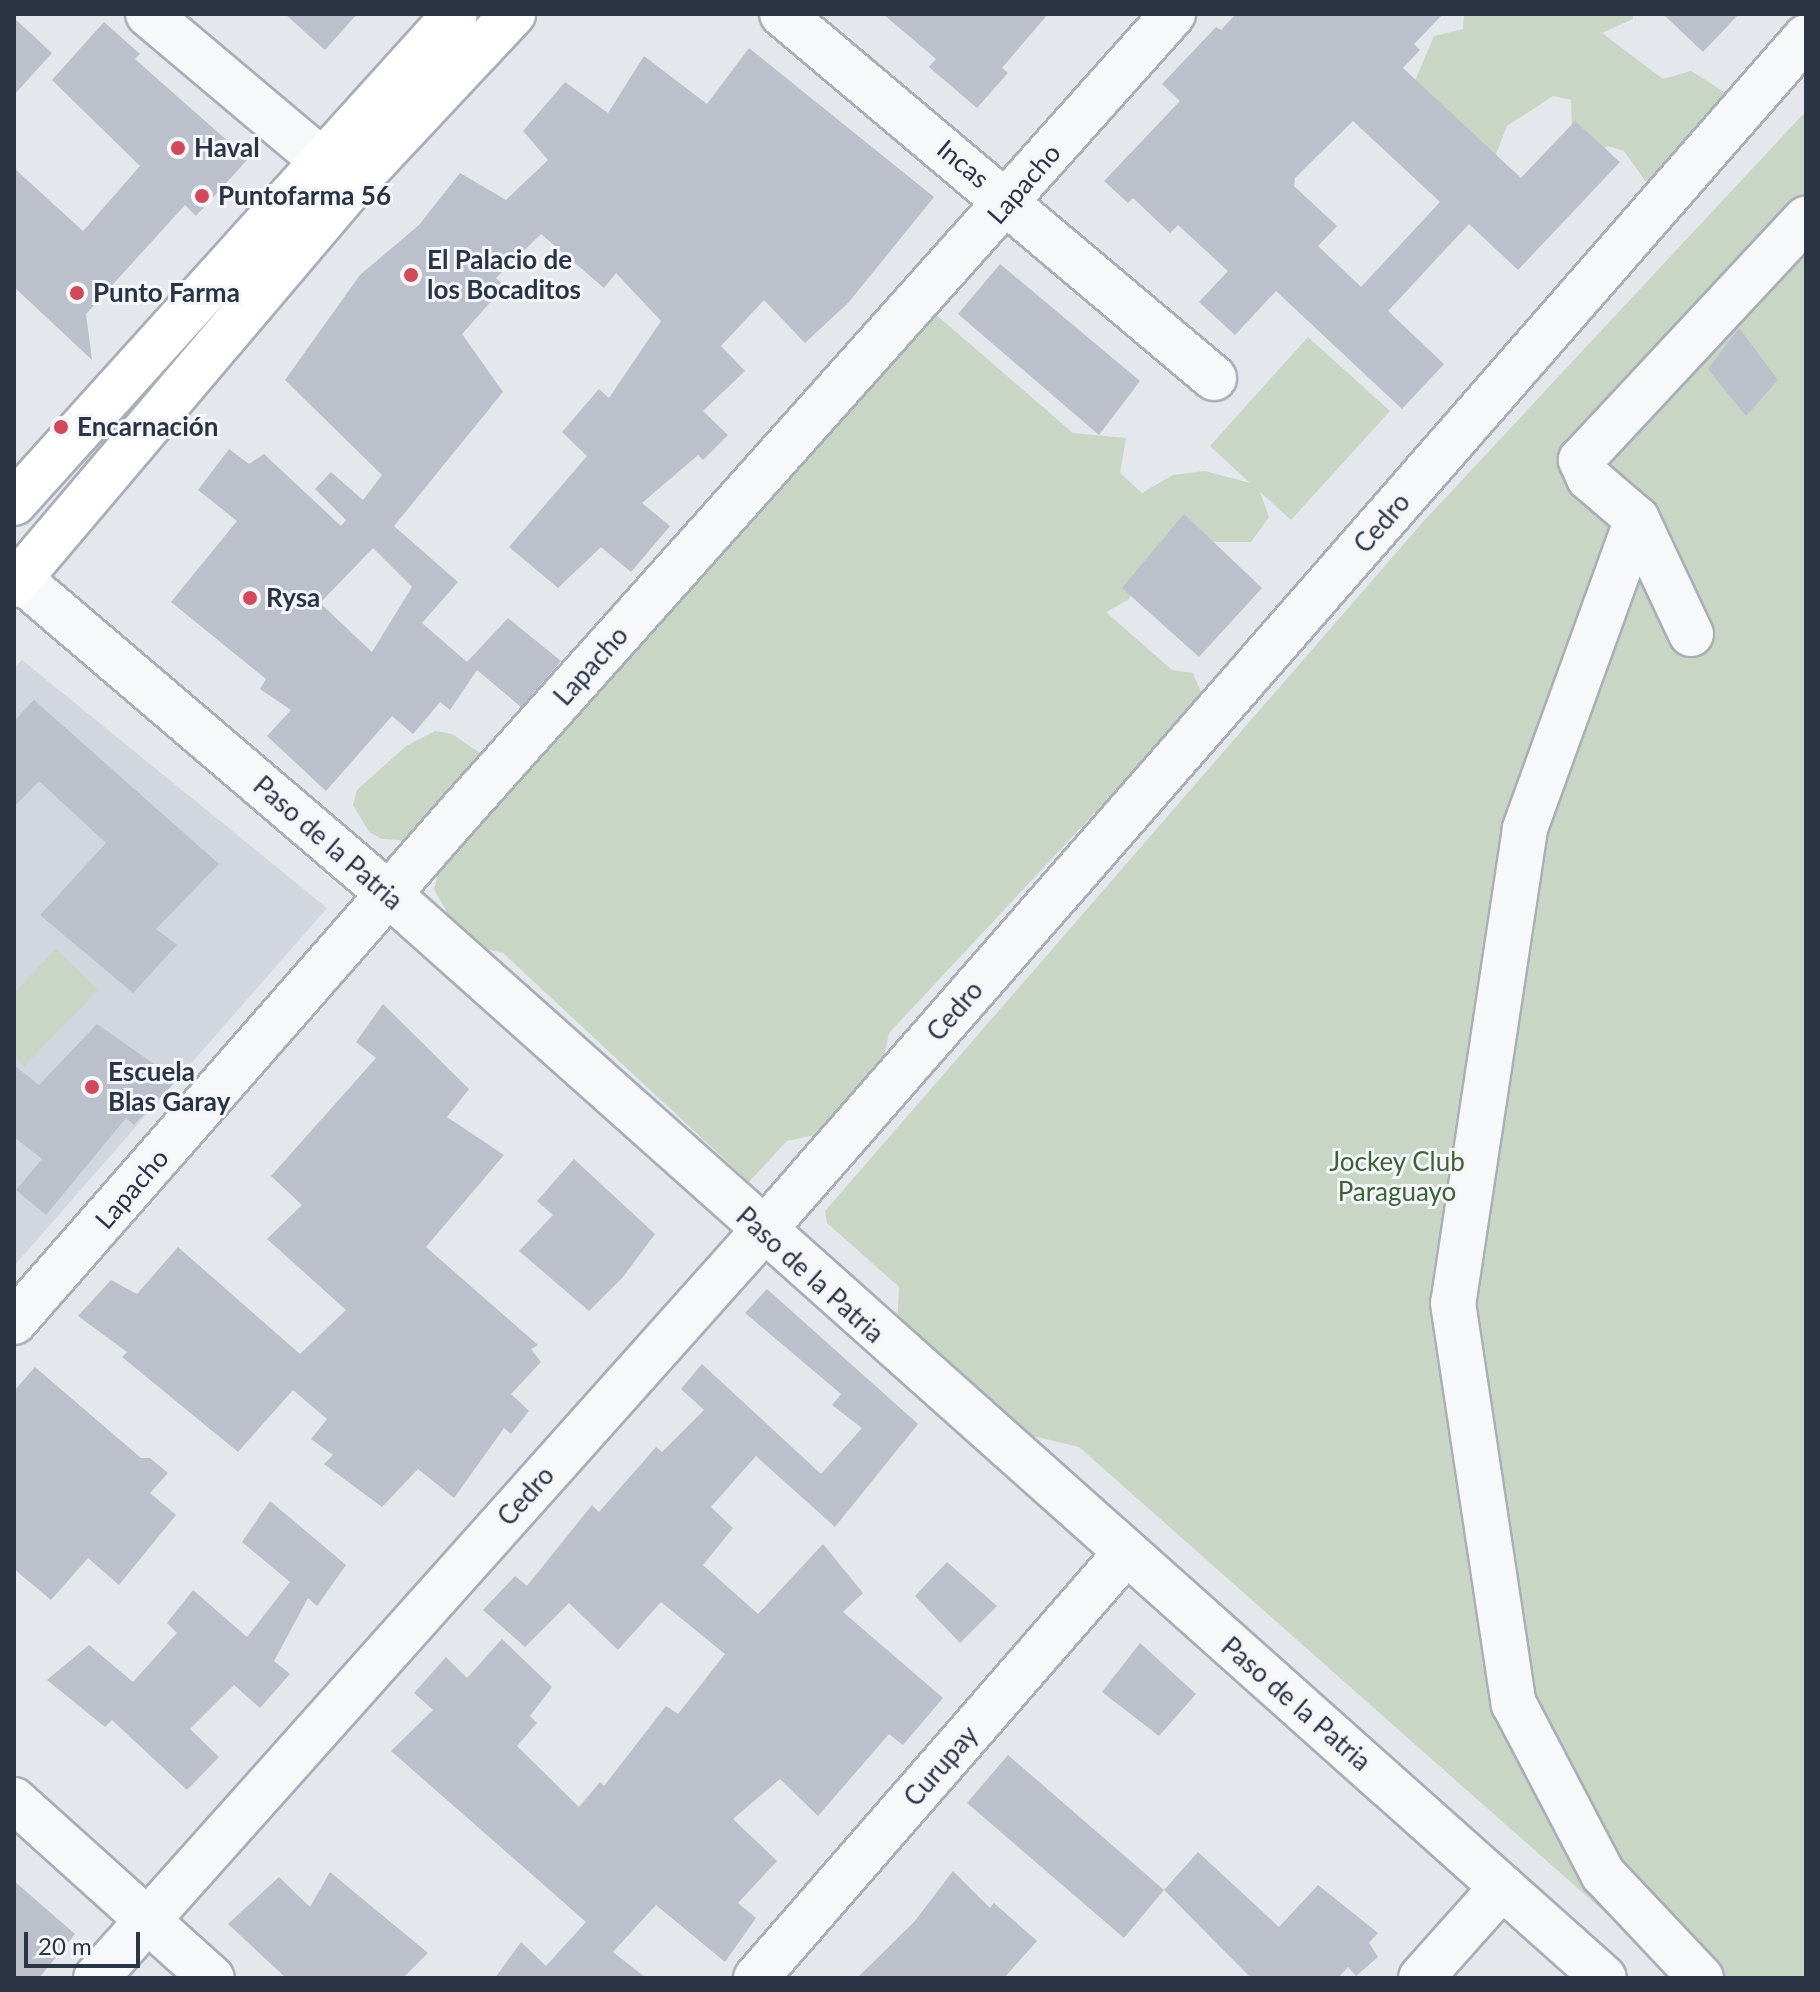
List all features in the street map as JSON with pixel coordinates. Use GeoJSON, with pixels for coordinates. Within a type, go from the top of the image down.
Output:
{"type":"FeatureCollection","features":[{"type":"Feature","properties":{"kind":"highway"},"geometry":{"type":"LineString","coordinates":[[14,503],[321,157],[455,14]]}},
{"type":"Feature","properties":{"kind":"highway"},"geometry":{"type":"LineString","coordinates":[[16,579],[352,186],[513,14]]}},
{"type":"Feature","properties":{"kind":"street"},"geometry":{"type":"LineString","coordinates":[[148,14],[352,186]]}},
{"type":"Feature","properties":{"kind":"street","name":"Incas"},"geometry":{"type":"LineString","coordinates":[[782,14],[1214,378]]}},
{"type":"Feature","properties":{"kind":"street","name":"Lapacho"},"geometry":{"type":"LineString","coordinates":[[14,1322],[391,896],[473,797],[1173,14]]}},
{"type":"Feature","properties":{"kind":"street","name":"Cedro"},"geometry":{"type":"LineString","coordinates":[[96,1978],[762,1232],[1806,37]]}},
{"type":"Feature","properties":{"kind":"street"},"geometry":{"type":"LineString","coordinates":[[1691,634],[1637,519],[1589,478],[1580,465],[1585,453],[1806,219]]}},
{"type":"Feature","properties":{"kind":"street"},"geometry":{"type":"LineString","coordinates":[[1637,519],[1525,829],[1453,1303],[1514,1704],[1614,1892],[1701,1978]]}},
{"type":"Feature","properties":{"kind":"street","name":"Paso de la Patria"},"geometry":{"type":"LineString","coordinates":[[16,579],[391,896],[762,1232],[1604,1978]]}},
{"type":"Feature","properties":{"kind":"street","name":"Curupay"},"geometry":{"type":"LineString","coordinates":[[756,1978],[1125,1554]]}},
{"type":"Feature","properties":{"kind":"street"},"geometry":{"type":"LineString","coordinates":[[14,1800],[212,1978]]}},
{"type":"Feature","properties":{"kind":"street"},"geometry":{"type":"LineString","coordinates":[[1421,1978],[1502,1887]]}},
{"type":"Feature","properties":{"kind":"shaded area","name":"Escuela Blas Garay"},"geometry":{"type":"Polygon","coordinates":[[[22,660],[327,908],[14,1266],[14,669],[22,660]]]}},
{"type":"Feature","properties":{"kind":"green space"},"geometry":{"type":"Polygon","coordinates":[[[1464,14],[1633,14],[1633,19],[1602,33],[1663,79],[1691,71],[1726,93],[1726,108],[1704,118],[1664,170],[1646,182],[1624,151],[1607,146],[1599,156],[1572,129],[1571,100],[1553,96],[1507,126],[1493,162],[1414,83],[1434,36],[1463,29],[1464,14]]]}},
{"type":"Feature","properties":{"kind":"green space","name":"Jockey Club Paraguayo"},"geometry":{"type":"Polygon","coordinates":[[[1806,111],[1806,1978],[1679,1978],[1079,1447],[1013,1431],[896,1351],[899,1287],[827,1223],[825,1211],[1422,523],[1806,111]]]}},
{"type":"Feature","properties":{"kind":"green space"},"geometry":{"type":"Polygon","coordinates":[[[926,306],[1073,433],[1126,438],[1120,473],[1142,493],[1173,475],[1205,471],[1250,483],[1210,446],[1308,337],[1390,411],[1291,520],[1260,492],[1269,517],[1251,542],[1187,542],[1148,572],[1128,600],[1106,612],[1172,670],[1193,673],[1203,697],[889,1033],[877,1092],[828,1132],[787,1141],[749,1182],[503,953],[465,944],[434,889],[443,858],[528,759],[590,704],[926,306]]]}},
{"type":"Feature","properties":{"kind":"green space"},"geometry":{"type":"Polygon","coordinates":[[[435,731],[452,734],[486,757],[413,841],[382,839],[369,832],[353,805],[357,790],[406,746],[435,731]]]}},
{"type":"Feature","properties":{"kind":"green space"},"geometry":{"type":"Polygon","coordinates":[[[56,949],[98,990],[24,1066],[14,1056],[14,993],[56,949]]]}},
{"type":"Feature","properties":{"kind":"building"},"geometry":{"type":"Polygon","coordinates":[[[285,14],[357,14],[325,50],[285,14]]]}},
{"type":"Feature","properties":{"kind":"building"},"geometry":{"type":"Polygon","coordinates":[[[883,14],[1048,14],[1002,68],[1008,73],[977,108],[929,67],[936,59],[883,14]]]}},
{"type":"Feature","properties":{"kind":"building"},"geometry":{"type":"Polygon","coordinates":[[[1236,14],[1443,14],[1414,44],[1420,50],[1403,68],[1521,178],[1575,121],[1620,162],[1518,270],[1469,224],[1388,311],[1444,364],[1402,409],[1276,291],[1235,335],[1199,302],[1228,271],[1178,225],[1170,233],[1133,198],[1128,203],[1104,181],[1180,101],[1162,84],[1216,27],[1221,30],[1236,14]],[[1353,121],[1295,178],[1294,186],[1337,226],[1318,246],[1361,287],[1440,202],[1353,121]]]}},
{"type":"Feature","properties":{"kind":"building"},"geometry":{"type":"Polygon","coordinates":[[[1663,14],[1739,14],[1703,52],[1663,14]]]}},
{"type":"Feature","properties":{"kind":"building"},"geometry":{"type":"Polygon","coordinates":[[[14,18],[52,53],[14,95],[14,18]]]}},
{"type":"Feature","properties":{"kind":"building"},"geometry":{"type":"Polygon","coordinates":[[[104,22],[140,54],[135,59],[248,159],[196,216],[185,205],[86,314],[92,360],[14,287],[14,168],[83,231],[140,166],[52,80],[104,22]]]}},
{"type":"Feature","properties":{"kind":"building"},"geometry":{"type":"Polygon","coordinates":[[[749,48],[934,197],[849,302],[805,343],[764,300],[721,346],[745,371],[703,411],[728,435],[703,460],[698,455],[642,503],[670,526],[631,572],[601,547],[558,588],[509,547],[587,456],[562,432],[599,389],[609,398],[661,321],[616,273],[604,288],[541,234],[496,278],[505,286],[462,334],[503,392],[394,526],[458,582],[422,623],[467,662],[508,618],[561,661],[521,707],[477,670],[450,710],[440,702],[413,734],[392,716],[326,791],[267,736],[291,710],[260,689],[266,679],[171,602],[237,521],[198,490],[229,449],[249,464],[264,454],[341,526],[346,520],[315,489],[331,472],[363,500],[382,475],[285,380],[360,275],[419,225],[460,173],[506,200],[548,160],[523,131],[565,82],[608,113],[644,56],[707,104],[749,48]],[[373,548],[320,603],[372,652],[412,587],[373,548]]]}},
{"type":"Feature","properties":{"kind":"building"},"geometry":{"type":"Polygon","coordinates":[[[1000,264],[1140,381],[1099,435],[958,314],[1000,264]]]}},
{"type":"Feature","properties":{"kind":"building"},"geometry":{"type":"Polygon","coordinates":[[[1739,328],[1778,380],[1746,416],[1708,369],[1739,328]]]}},
{"type":"Feature","properties":{"kind":"building"},"geometry":{"type":"Polygon","coordinates":[[[1184,514],[1262,588],[1199,657],[1122,588],[1184,514]]]}},
{"type":"Feature","properties":{"kind":"building"},"geometry":{"type":"Polygon","coordinates":[[[34,700],[219,864],[156,929],[177,945],[133,993],[40,915],[106,843],[39,781],[14,807],[14,721],[34,700]]]}},
{"type":"Feature","properties":{"kind":"building"},"geometry":{"type":"Polygon","coordinates":[[[383,1004],[469,1089],[447,1117],[504,1155],[426,1247],[538,1345],[531,1349],[541,1362],[511,1394],[529,1411],[511,1434],[504,1428],[454,1498],[418,1469],[382,1507],[324,1464],[333,1455],[311,1439],[327,1419],[293,1390],[238,1452],[122,1357],[127,1352],[78,1316],[111,1280],[137,1294],[178,1247],[300,1354],[346,1310],[267,1239],[302,1205],[271,1176],[376,1058],[356,1042],[383,1004]]]}},
{"type":"Feature","properties":{"kind":"building"},"geometry":{"type":"Polygon","coordinates":[[[97,1024],[177,1080],[134,1125],[126,1118],[46,1215],[16,1190],[42,1159],[14,1137],[14,1065],[39,1085],[97,1024]]]}},
{"type":"Feature","properties":{"kind":"building"},"geometry":{"type":"Polygon","coordinates":[[[574,1159],[655,1234],[623,1277],[589,1311],[519,1251],[553,1215],[537,1201],[574,1159]]]}},
{"type":"Feature","properties":{"kind":"building"},"geometry":{"type":"Polygon","coordinates":[[[767,1289],[918,1424],[835,1527],[756,1456],[711,1507],[733,1528],[703,1565],[758,1614],[823,1544],[863,1593],[843,1612],[943,1698],[903,1745],[889,1734],[818,1816],[780,1779],[733,1819],[777,1861],[738,1903],[756,1918],[725,1962],[656,1905],[613,1952],[646,1978],[495,1978],[521,1942],[546,1966],[586,1922],[391,1751],[433,1710],[414,1693],[446,1657],[467,1678],[502,1639],[552,1687],[530,1716],[537,1723],[517,1746],[579,1807],[600,1782],[604,1786],[666,1706],[678,1714],[725,1654],[661,1602],[618,1650],[569,1603],[525,1647],[483,1610],[515,1576],[527,1586],[592,1505],[599,1512],[656,1447],[662,1452],[704,1410],[681,1389],[702,1364],[821,1474],[862,1428],[832,1405],[841,1394],[745,1313],[767,1289]]]}},
{"type":"Feature","properties":{"kind":"building"},"geometry":{"type":"Polygon","coordinates":[[[35,1367],[141,1458],[150,1458],[168,1473],[150,1493],[176,1515],[119,1585],[88,1558],[51,1600],[14,1569],[14,1391],[35,1367]]]}},
{"type":"Feature","properties":{"kind":"building"},"geometry":{"type":"Polygon","coordinates":[[[270,1501],[346,1565],[317,1606],[308,1598],[274,1661],[290,1674],[260,1708],[234,1685],[190,1729],[219,1757],[187,1790],[112,1720],[105,1727],[47,1680],[89,1645],[133,1682],[177,1633],[167,1623],[193,1590],[247,1637],[290,1582],[242,1542],[270,1501]]]}},
{"type":"Feature","properties":{"kind":"building"},"geometry":{"type":"Polygon","coordinates":[[[947,1562],[997,1606],[960,1643],[915,1596],[947,1562]]]}},
{"type":"Feature","properties":{"kind":"building"},"geometry":{"type":"Polygon","coordinates":[[[1140,1643],[1196,1694],[1159,1736],[1102,1692],[1140,1643]]]}},
{"type":"Feature","properties":{"kind":"building"},"geometry":{"type":"Polygon","coordinates":[[[1008,1755],[1164,1890],[1124,1938],[967,1803],[1008,1755]]]}},
{"type":"Feature","properties":{"kind":"building"},"geometry":{"type":"Polygon","coordinates":[[[1198,1852],[1279,1927],[1318,1885],[1378,1933],[1369,1943],[1378,1957],[1356,1976],[1348,1967],[1338,1978],[1251,1978],[1164,1890],[1198,1852]]]}},
{"type":"Feature","properties":{"kind":"building"},"geometry":{"type":"Polygon","coordinates":[[[953,1871],[990,1908],[994,1903],[1037,1941],[1004,1978],[857,1978],[914,1922],[953,1871]]]}},
{"type":"Feature","properties":{"kind":"building"},"geometry":{"type":"Polygon","coordinates":[[[330,1872],[428,1953],[403,1978],[286,1978],[228,1924],[279,1877],[310,1907],[330,1872]]]}},
{"type":"Feature","properties":{"kind":"building"},"geometry":{"type":"Polygon","coordinates":[[[14,1881],[75,1934],[39,1978],[14,1978],[14,1881]]]}},
{"type":"Feature","properties":{"kind":"place","name":"Haval"},"geometry":{"type":"Point","coordinates":[178,148]}},
{"type":"Feature","properties":{"kind":"place","name":"Puntofarma 56"},"geometry":{"type":"Point","coordinates":[202,196]}},
{"type":"Feature","properties":{"kind":"place","name":"El Palacio de los Bocaditos"},"geometry":{"type":"Point","coordinates":[411,275]}},
{"type":"Feature","properties":{"kind":"place","name":"Punto Farma"},"geometry":{"type":"Point","coordinates":[77,293]}},
{"type":"Feature","properties":{"kind":"place","name":"Encarnación"},"geometry":{"type":"Point","coordinates":[61,427]}},
{"type":"Feature","properties":{"kind":"place","name":"Rysa"},"geometry":{"type":"Point","coordinates":[250,598]}},
{"type":"Feature","properties":{"kind":"place","name":"Escuela Blas Garay"},"geometry":{"type":"Point","coordinates":[92,1087]}}]}
